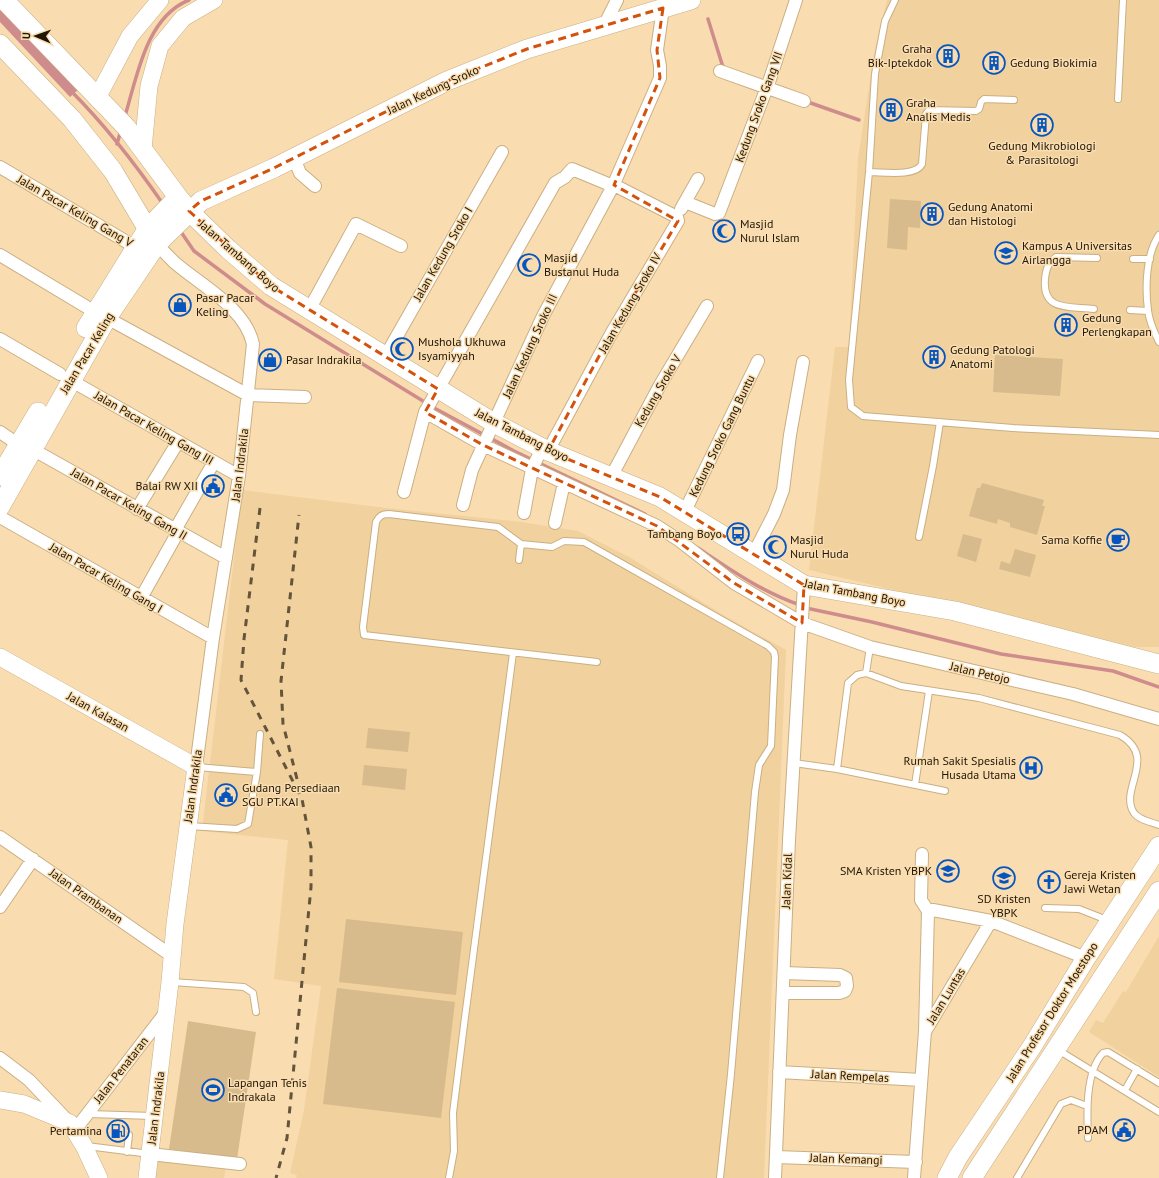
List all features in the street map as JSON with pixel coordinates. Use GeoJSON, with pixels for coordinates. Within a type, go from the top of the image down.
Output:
{"type":"FeatureCollection","features":[{"type":"Feature","properties":{"kind":"main road","name":"Jalan Kedung Sroko"},"geometry":{"type":"LineString","coordinates":[[182,206],[201,201],[294,158],[447,81],[527,49],[691,0]]}},
{"type":"Feature","properties":{"kind":"main road","name":"Jalan Tambang Boyo"},"geometry":{"type":"LineString","coordinates":[[7,1],[128,124],[143,150],[182,206],[228,249],[271,286],[385,357],[436,392],[540,457],[611,477],[660,497],[685,511],[753,555],[803,590],[955,611],[1159,664]]}},
{"type":"Feature","properties":{"kind":"main road"},"geometry":{"type":"LineString","coordinates":[[0,44],[72,119],[113,172],[152,238]]}},
{"type":"Feature","properties":{"kind":"main road","name":"Jalan Pacar Keling"},"geometry":{"type":"LineString","coordinates":[[0,507],[4,480],[26,447],[101,315],[152,238],[182,206]]}},
{"type":"Feature","properties":{"kind":"main road","name":"Jalan Profesor Doktor Moestopo"},"geometry":{"type":"LineString","coordinates":[[947,1178],[958,1157],[1032,1045],[1086,958],[1159,846]]}},
{"type":"Feature","properties":{"kind":"main road","name":"Jalan Profesor Doktor Moestopo"},"geometry":{"type":"LineString","coordinates":[[972,1178],[1159,891]]}},
{"type":"Feature","properties":{"kind":"street"},"geometry":{"type":"LineString","coordinates":[[103,98],[130,36],[160,0]]}},
{"type":"Feature","properties":{"kind":"street"},"geometry":{"type":"LineString","coordinates":[[143,150],[149,86],[160,46],[183,18],[214,0]]}},
{"type":"Feature","properties":{"kind":"street"},"geometry":{"type":"LineString","coordinates":[[604,26],[617,0]]}},
{"type":"Feature","properties":{"kind":"street","name":"Kedung Sroko Gang VII"},"geometry":{"type":"LineString","coordinates":[[685,202],[716,214],[719,213],[767,85],[796,0]]}},
{"type":"Feature","properties":{"kind":"street","name":"Jalan Kedung Sroko III"},"geometry":{"type":"LineString","coordinates":[[463,505],[472,470],[542,316],[613,185],[660,78],[658,50],[663,8]]}},
{"type":"Feature","properties":{"kind":"street"},"geometry":{"type":"LineString","coordinates":[[720,71],[767,85],[804,101]]}},
{"type":"Feature","properties":{"kind":"street"},"geometry":{"type":"LineString","coordinates":[[128,124],[139,128],[146,122]]}},
{"type":"Feature","properties":{"kind":"street","name":"Jalan Kedung Sroko I"},"geometry":{"type":"LineString","coordinates":[[385,357],[502,152]]}},
{"type":"Feature","properties":{"kind":"street"},"geometry":{"type":"LineString","coordinates":[[294,158],[300,173],[315,186]]}},
{"type":"Feature","properties":{"kind":"street","name":"Jalan Pacar Keling Gang V"},"geometry":{"type":"LineString","coordinates":[[0,167],[152,238],[174,262],[223,299],[247,328],[252,344],[248,395]]}},
{"type":"Feature","properties":{"kind":"street"},"geometry":{"type":"LineString","coordinates":[[404,492],[426,410],[555,183],[565,177],[572,169],[613,185],[677,218]]}},
{"type":"Feature","properties":{"kind":"street","name":"Jalan Kedung Sroko IV"},"geometry":{"type":"LineString","coordinates":[[524,513],[540,457],[678,222],[677,218],[698,179]]}},
{"type":"Feature","properties":{"kind":"street"},"geometry":{"type":"LineString","coordinates":[[309,310],[356,224],[401,246]]}},
{"type":"Feature","properties":{"kind":"street"},"geometry":{"type":"LineString","coordinates":[[0,255],[101,315],[248,395],[306,397]]}},
{"type":"Feature","properties":{"kind":"street","name":"Kedung Sroko V"},"geometry":{"type":"LineString","coordinates":[[611,477],[656,392],[707,306]]}},
{"type":"Feature","properties":{"kind":"street","name":"Jalan Pacar Keling Gang III"},"geometry":{"type":"LineString","coordinates":[[0,339],[239,476]]}},
{"type":"Feature","properties":{"kind":"street","name":"Kedung Sroko Gang Buntu"},"geometry":{"type":"LineString","coordinates":[[685,511],[758,361]]}},
{"type":"Feature","properties":{"kind":"street"},"geometry":{"type":"LineString","coordinates":[[753,555],[774,514],[783,490],[790,436],[803,362]]}},
{"type":"Feature","properties":{"kind":"street","name":"Jalan Indrakila"},"geometry":{"type":"LineString","coordinates":[[147,1178],[187,826],[213,638],[239,476],[248,395]]}},
{"type":"Feature","properties":{"kind":"street","name":"Jalan Petojo"},"geometry":{"type":"LineString","coordinates":[[426,410],[484,444],[540,457],[564,483],[657,526],[680,541],[734,582],[802,620],[870,648],[1072,694],[1159,719]]}},
{"type":"Feature","properties":{"kind":"street","name":"Jalan Pacar Keling Gang II"},"geometry":{"type":"LineString","coordinates":[[0,432],[226,558]]}},
{"type":"Feature","properties":{"kind":"street"},"geometry":{"type":"LineString","coordinates":[[137,509],[178,442]]}},
{"type":"Feature","properties":{"kind":"street"},"geometry":{"type":"LineString","coordinates":[[141,598],[214,462]]}},
{"type":"Feature","properties":{"kind":"street"},"geometry":{"type":"LineString","coordinates":[[555,523],[564,483]]}},
{"type":"Feature","properties":{"kind":"street","name":"Jalan Pacar Keling Gang I"},"geometry":{"type":"LineString","coordinates":[[0,517],[213,638]]}},
{"type":"Feature","properties":{"kind":"street","name":"Jalan Kidal"},"geometry":{"type":"LineString","coordinates":[[775,1178],[789,840],[803,590]]}},
{"type":"Feature","properties":{"kind":"street","name":"Jalan Kalasan"},"geometry":{"type":"LineString","coordinates":[[0,657],[196,767]]}},
{"type":"Feature","properties":{"kind":"street","name":"Jalan Prambanan"},"geometry":{"type":"LineString","coordinates":[[0,837],[172,956]]}},
{"type":"Feature","properties":{"kind":"street"},"geometry":{"type":"LineString","coordinates":[[922,854],[922,900],[928,911],[925,1031]]}},
{"type":"Feature","properties":{"kind":"street"},"geometry":{"type":"LineString","coordinates":[[0,907],[33,860]]}},
{"type":"Feature","properties":{"kind":"street"},"geometry":{"type":"LineString","coordinates":[[928,911],[933,910],[991,921],[1086,958]]}},
{"type":"Feature","properties":{"kind":"street","name":"Jalan Luntas"},"geometry":{"type":"LineString","coordinates":[[914,1178],[925,1031],[991,921]]}},
{"type":"Feature","properties":{"kind":"street"},"geometry":{"type":"LineString","coordinates":[[783,993],[839,993],[845,991],[847,986],[846,978],[840,975],[784,973]]}},
{"type":"Feature","properties":{"kind":"street","name":"Jalan Penataran"},"geometry":{"type":"LineString","coordinates":[[72,1127],[87,1114],[167,1011]]}},
{"type":"Feature","properties":{"kind":"street"},"geometry":{"type":"LineString","coordinates":[[0,1058],[29,1080],[72,1127],[84,1146],[99,1178]]}},
{"type":"Feature","properties":{"kind":"street","name":"Jalan Rempelas"},"geometry":{"type":"LineString","coordinates":[[779,1072],[921,1080]]}},
{"type":"Feature","properties":{"kind":"street"},"geometry":{"type":"LineString","coordinates":[[0,1100],[24,1104],[72,1127]]}},
{"type":"Feature","properties":{"kind":"street"},"geometry":{"type":"LineString","coordinates":[[150,1154],[240,1164]]}},
{"type":"Feature","properties":{"kind":"street","name":"Jalan Kemangi"},"geometry":{"type":"LineString","coordinates":[[776,1157],[916,1162]]}},
{"type":"Feature","properties":{"kind":"lane"},"geometry":{"type":"LineString","coordinates":[[895,0],[890,7],[885,21],[875,74],[869,172],[849,380],[849,400],[851,407],[862,416],[1013,428],[1159,435]]}},
{"type":"Feature","properties":{"kind":"lane"},"geometry":{"type":"LineString","coordinates":[[1118,99],[1122,0]]}},
{"type":"Feature","properties":{"kind":"lane"},"geometry":{"type":"LineString","coordinates":[[869,172],[911,172],[920,168],[922,164],[926,114],[929,110],[976,111],[984,99],[1014,100]]}},
{"type":"Feature","properties":{"kind":"lane"},"geometry":{"type":"LineString","coordinates":[[1159,235],[1155,240],[1150,259],[1147,283],[1148,311],[1159,342]]}},
{"type":"Feature","properties":{"kind":"lane"},"geometry":{"type":"LineString","coordinates":[[1094,309],[1057,305],[1047,297],[1044,290],[1046,268],[1050,261],[1056,257],[1097,258]]}},
{"type":"Feature","properties":{"kind":"lane"},"geometry":{"type":"LineString","coordinates":[[1133,259],[1150,259]]}},
{"type":"Feature","properties":{"kind":"lane"},"geometry":{"type":"LineString","coordinates":[[1130,310],[1148,311]]}},
{"type":"Feature","properties":{"kind":"lane"},"geometry":{"type":"LineString","coordinates":[[919,537],[940,422]]}},
{"type":"Feature","properties":{"kind":"lane"},"geometry":{"type":"LineString","coordinates":[[598,662],[370,637],[364,635],[363,627],[376,522],[383,514],[498,527],[521,544],[552,547],[564,541],[584,542],[768,646],[774,652],[775,657],[770,746],[759,765],[755,792],[731,1074],[720,1178]]}},
{"type":"Feature","properties":{"kind":"lane"},"geometry":{"type":"LineString","coordinates":[[519,560],[521,544]]}},
{"type":"Feature","properties":{"kind":"lane"},"geometry":{"type":"LineString","coordinates":[[866,673],[870,648]]}},
{"type":"Feature","properties":{"kind":"lane"},"geometry":{"type":"LineString","coordinates":[[449,1178],[454,1151],[453,1113],[513,653]]}},
{"type":"Feature","properties":{"kind":"lane"},"geometry":{"type":"LineString","coordinates":[[836,769],[848,684],[857,675],[866,673],[901,686],[979,698],[1005,704],[1120,735],[1131,740],[1140,749],[1142,757],[1133,796],[1132,808],[1138,817],[1159,825]]}},
{"type":"Feature","properties":{"kind":"lane"},"geometry":{"type":"LineString","coordinates":[[916,785],[929,691]]}},
{"type":"Feature","properties":{"kind":"lane"},"geometry":{"type":"LineString","coordinates":[[187,826],[238,829],[245,827],[249,820],[257,772],[260,734]]}},
{"type":"Feature","properties":{"kind":"lane"},"geometry":{"type":"LineString","coordinates":[[794,763],[867,774],[945,790]]}},
{"type":"Feature","properties":{"kind":"lane"},"geometry":{"type":"LineString","coordinates":[[196,767],[257,772]]}},
{"type":"Feature","properties":{"kind":"lane"},"geometry":{"type":"LineString","coordinates":[[1045,908],[1079,909],[1110,922]]}},
{"type":"Feature","properties":{"kind":"lane"},"geometry":{"type":"LineString","coordinates":[[170,982],[244,987],[253,994],[256,1012]]}},
{"type":"Feature","properties":{"kind":"lane"},"geometry":{"type":"LineString","coordinates":[[1056,1048],[1159,1112]]}},
{"type":"Feature","properties":{"kind":"lane"},"geometry":{"type":"LineString","coordinates":[[1088,1138],[1087,1106],[1093,1072],[1100,1056],[1108,1052],[1159,1083]]}},
{"type":"Feature","properties":{"kind":"lane"},"geometry":{"type":"LineString","coordinates":[[1124,1090],[1137,1069]]}},
{"type":"Feature","properties":{"kind":"lane"},"geometry":{"type":"LineString","coordinates":[[1017,1178],[1061,1104],[1071,1100],[1087,1106]]}},
{"type":"Feature","properties":{"kind":"lane"},"geometry":{"type":"LineString","coordinates":[[87,1114],[131,1117],[155,1116]]}},
{"type":"Feature","properties":{"kind":"lane"},"geometry":{"type":"LineString","coordinates":[[128,1152],[129,1135]]}},
{"type":"Feature","properties":{"kind":"lane"},"geometry":{"type":"LineString","coordinates":[[84,1146],[150,1154]]}},
{"type":"Feature","properties":{"kind":"highlighted area"},"geometry":{"type":"Polygon","coordinates":[[[663,8],[657,50],[660,78],[614,185],[678,221],[611,334],[548,451],[660,497],[804,585],[802,623],[734,583],[657,526],[483,445],[425,412],[438,389],[271,286],[189,211],[201,201],[274,168],[447,81],[527,49],[663,8]]]}},
{"type":"Feature","properties":{"kind":"shaded area","name":"Kampus A Universitas Airlangga"},"geometry":{"type":"Polygon","coordinates":[[[887,0],[1159,0],[1159,647],[1135,647],[809,570],[835,347],[849,347],[858,158],[875,49],[887,0]]]}},
{"type":"Feature","properties":{"kind":"shaded area"},"geometry":{"type":"Polygon","coordinates":[[[0,5],[78,90],[70,97],[0,22],[0,5]]]}},
{"type":"Feature","properties":{"kind":"shaded area"},"geometry":{"type":"Polygon","coordinates":[[[890,199],[921,201],[920,228],[908,227],[907,250],[887,248],[890,199]]]}},
{"type":"Feature","properties":{"kind":"shaded area"},"geometry":{"type":"Polygon","coordinates":[[[995,355],[1063,359],[1060,396],[993,392],[995,355]]]}},
{"type":"Feature","properties":{"kind":"shaded area"},"geometry":{"type":"Polygon","coordinates":[[[982,483],[1044,500],[1042,506],[1045,506],[1037,535],[1010,527],[1010,523],[998,519],[997,524],[969,516],[977,488],[980,488],[982,483]]]}},
{"type":"Feature","properties":{"kind":"shaded area"},"geometry":{"type":"Polygon","coordinates":[[[242,490],[386,508],[521,522],[578,531],[629,557],[725,616],[786,650],[764,1178],[296,1178],[297,1175],[290,1173],[304,1110],[321,986],[274,979],[288,840],[202,831],[242,490]]]}},
{"type":"Feature","properties":{"kind":"shaded area"},"geometry":{"type":"Polygon","coordinates":[[[963,534],[982,539],[976,562],[957,556],[963,534]]]}},
{"type":"Feature","properties":{"kind":"shaded area"},"geometry":{"type":"Polygon","coordinates":[[[1015,549],[1036,555],[1030,577],[999,569],[1001,561],[1010,564],[1015,549]]]}},
{"type":"Feature","properties":{"kind":"shaded area"},"geometry":{"type":"Polygon","coordinates":[[[368,728],[410,732],[408,752],[366,748],[368,728]]]}},
{"type":"Feature","properties":{"kind":"shaded area"},"geometry":{"type":"Polygon","coordinates":[[[364,765],[407,769],[405,790],[362,785],[364,765]]]}},
{"type":"Feature","properties":{"kind":"shaded area"},"geometry":{"type":"Polygon","coordinates":[[[346,919],[463,932],[456,995],[339,982],[346,919]]]}},
{"type":"Feature","properties":{"kind":"shaded area"},"geometry":{"type":"Polygon","coordinates":[[[1159,936],[1159,1077],[1089,1032],[1096,1020],[1103,1023],[1123,991],[1126,992],[1159,936]]]}},
{"type":"Feature","properties":{"kind":"shaded area"},"geometry":{"type":"Polygon","coordinates":[[[337,988],[455,1002],[441,1118],[323,1104],[337,988]]]}},
{"type":"Feature","properties":{"kind":"shaded area","name":"Lapangan Tenis Indrakala"},"geometry":{"type":"Polygon","coordinates":[[[188,1021],[256,1032],[237,1159],[169,1149],[188,1021]]]}},
{"type":"Feature","properties":{"kind":"shaded area"},"geometry":{"type":"Polygon","coordinates":[[[154,1157],[226,1166],[224,1178],[152,1178],[154,1157]]]}},
{"type":"Feature","properties":{"kind":"waterway"},"geometry":{"type":"LineString","coordinates":[[125,116],[139,67],[153,34],[174,8],[189,0]]}},
{"type":"Feature","properties":{"kind":"waterway"},"geometry":{"type":"LineString","coordinates":[[708,19],[724,68]]}},
{"type":"Feature","properties":{"kind":"waterway"},"geometry":{"type":"LineString","coordinates":[[71,91],[120,146],[163,204]]}},
{"type":"Feature","properties":{"kind":"waterway"},"geometry":{"type":"LineString","coordinates":[[805,101],[859,120]]}},
{"type":"Feature","properties":{"kind":"waterway"},"geometry":{"type":"LineString","coordinates":[[117,144],[121,130]]}},
{"type":"Feature","properties":{"kind":"waterway"},"geometry":{"type":"LineString","coordinates":[[179,229],[194,251],[265,304],[436,409],[514,451],[645,514]]}},
{"type":"Feature","properties":{"kind":"waterway"},"geometry":{"type":"LineString","coordinates":[[698,548],[760,587],[800,605]]}},
{"type":"Feature","properties":{"kind":"waterway"},"geometry":{"type":"LineString","coordinates":[[806,608],[872,622],[1001,654],[1113,671],[1159,687]]}},
{"type":"Feature","properties":{"kind":"railway"},"geometry":{"type":"LineString","coordinates":[[260,508],[244,639],[241,680],[302,799],[311,847],[311,887],[287,1138],[276,1178]]}},
{"type":"Feature","properties":{"kind":"railway"},"geometry":{"type":"LineString","coordinates":[[297,779],[283,724],[281,681],[299,515]]}},
{"type":"Feature","properties":{"kind":"place","name":"Graha Bik-Iptekdok"},"geometry":{"type":"Point","coordinates":[948,56]}},
{"type":"Feature","properties":{"kind":"place","name":"Gedung Biokimia"},"geometry":{"type":"Point","coordinates":[994,63]}},
{"type":"Feature","properties":{"kind":"place","name":"Graha Analis Medis"},"geometry":{"type":"Point","coordinates":[891,110]}},
{"type":"Feature","properties":{"kind":"place","name":"Gedung Mikrobiologi & Parasitologi"},"geometry":{"type":"Point","coordinates":[1042,125]}},
{"type":"Feature","properties":{"kind":"place","name":"Gedung Anatomi dan Histologi"},"geometry":{"type":"Point","coordinates":[932,214]}},
{"type":"Feature","properties":{"kind":"place","name":"Masjid Nurul Islam"},"geometry":{"type":"Point","coordinates":[724,231]}},
{"type":"Feature","properties":{"kind":"place","name":"Kampus A Universitas Airlangga"},"geometry":{"type":"Point","coordinates":[1006,253]}},
{"type":"Feature","properties":{"kind":"place","name":"Masjid Bustanul Huda"},"geometry":{"type":"Point","coordinates":[529,265]}},
{"type":"Feature","properties":{"kind":"place","name":"Pasar Pacar Keling"},"geometry":{"type":"Point","coordinates":[180,305]}},
{"type":"Feature","properties":{"kind":"place","name":"Gedung Perlengkapan"},"geometry":{"type":"Point","coordinates":[1066,325]}},
{"type":"Feature","properties":{"kind":"place","name":"Mushola Ukhuwa Isyamiyyah"},"geometry":{"type":"Point","coordinates":[402,349]}},
{"type":"Feature","properties":{"kind":"place","name":"Gedung Patologi Anatomi"},"geometry":{"type":"Point","coordinates":[934,357]}},
{"type":"Feature","properties":{"kind":"place","name":"Pasar Indrakila"},"geometry":{"type":"Point","coordinates":[270,360]}},
{"type":"Feature","properties":{"kind":"place","name":"Balai RW XII"},"geometry":{"type":"Point","coordinates":[213,486]}},
{"type":"Feature","properties":{"kind":"place","name":"Tambang Boyo"},"geometry":{"type":"Point","coordinates":[738,534]}},
{"type":"Feature","properties":{"kind":"place","name":"Sama Koffie"},"geometry":{"type":"Point","coordinates":[1118,540]}},
{"type":"Feature","properties":{"kind":"place","name":"Masjid Nurul Huda"},"geometry":{"type":"Point","coordinates":[775,547]}},
{"type":"Feature","properties":{"kind":"place","name":"Rumah Sakit Spesialis Husada Utama"},"geometry":{"type":"Point","coordinates":[1031,768]}},
{"type":"Feature","properties":{"kind":"place","name":"Gudang Persediaan SGU PT.KAI"},"geometry":{"type":"Point","coordinates":[226,795]}},
{"type":"Feature","properties":{"kind":"place","name":"SMA Kristen YBPK"},"geometry":{"type":"Point","coordinates":[948,871]}},
{"type":"Feature","properties":{"kind":"place","name":"SD Kristen YBPK"},"geometry":{"type":"Point","coordinates":[1004,878]}},
{"type":"Feature","properties":{"kind":"place","name":"Gereja Kristen Jawi Wetan"},"geometry":{"type":"Point","coordinates":[1049,882]}},
{"type":"Feature","properties":{"kind":"place","name":"Lapangan Tenis Indrakala"},"geometry":{"type":"Point","coordinates":[213,1090]}},
{"type":"Feature","properties":{"kind":"place","name":"PDAM"},"geometry":{"type":"Point","coordinates":[1124,1130]}},
{"type":"Feature","properties":{"kind":"place","name":"Pertamina"},"geometry":{"type":"Point","coordinates":[118,1131]}}]}
